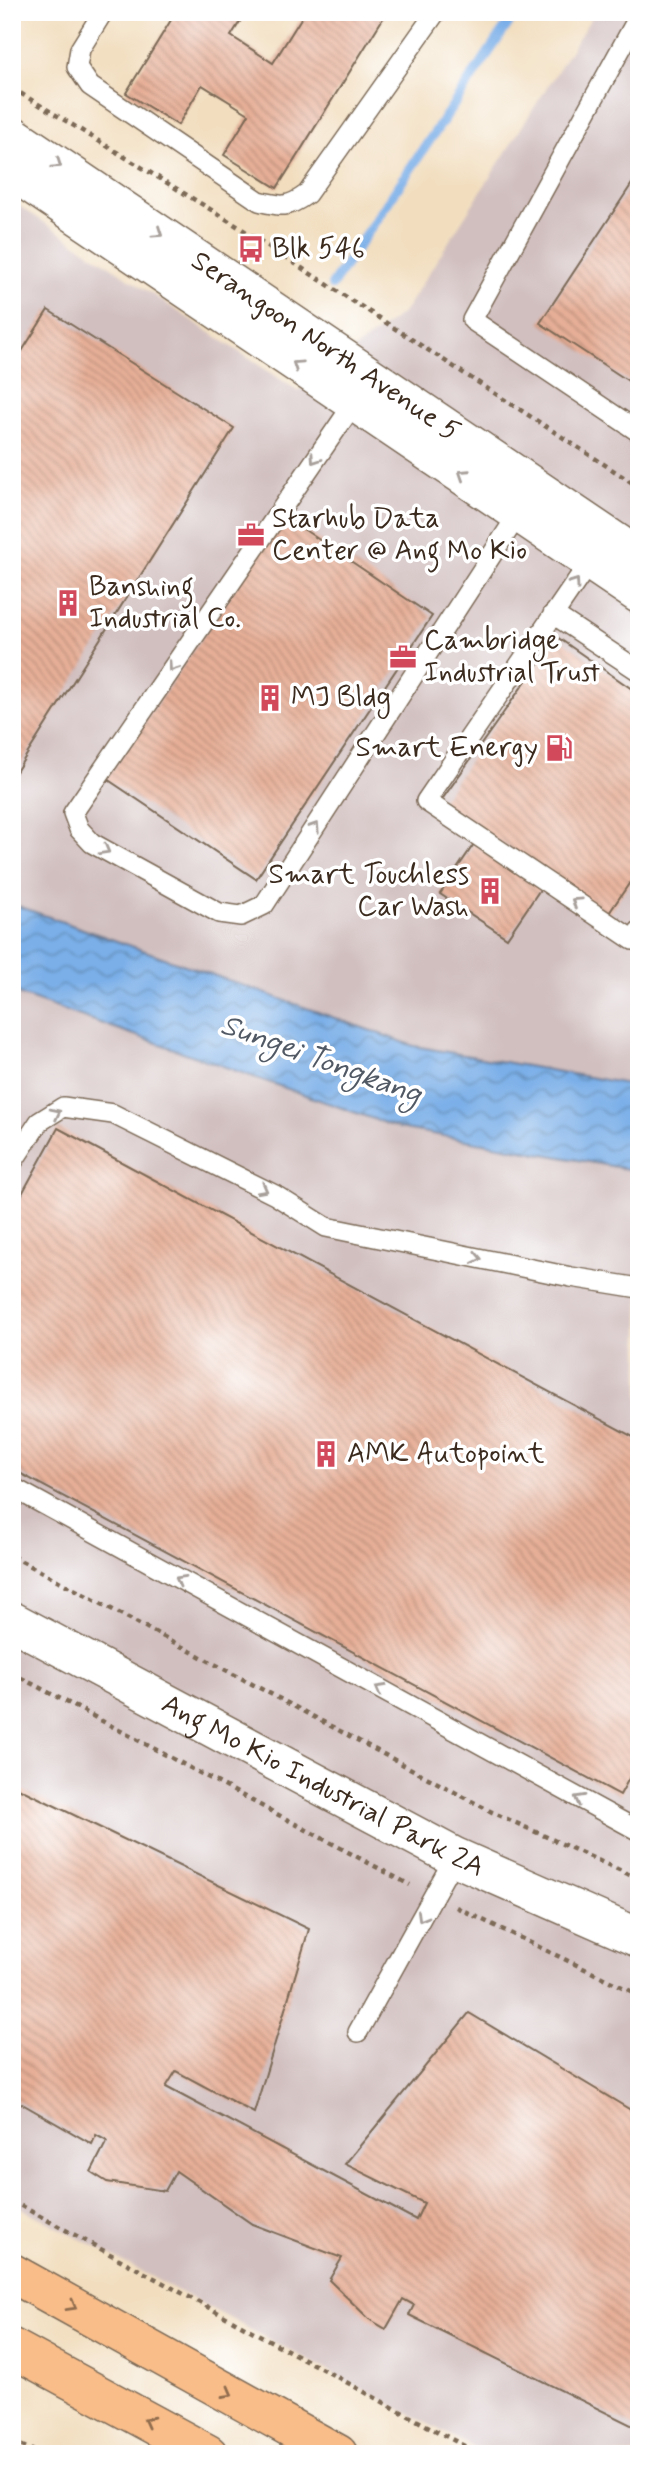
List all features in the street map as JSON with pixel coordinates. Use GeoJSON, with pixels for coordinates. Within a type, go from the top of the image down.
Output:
{"type":"FeatureCollection","features":[{"type":"Feature","properties":{"kind":"main road"},"geometry":{"type":"LineString","coordinates":[[12,2273],[338,2454]]}},
{"type":"Feature","properties":{"kind":"main road"},"geometry":{"type":"LineString","coordinates":[[12,2348],[208,2454]]}},
{"type":"Feature","properties":{"kind":"street","name":"Serangoon North Avenue 5"},"geometry":{"type":"LineString","coordinates":[[12,135],[363,391]]}},
{"type":"Feature","properties":{"kind":"street","name":"Serangoon North Avenue 5"},"geometry":{"type":"LineString","coordinates":[[12,171],[363,391],[527,500],[639,558]]}},
{"type":"Feature","properties":{"kind":"street","name":"Serangoon North Avenue 5"},"geometry":{"type":"LineString","coordinates":[[527,500],[591,560],[639,594]]}},
{"type":"Feature","properties":{"kind":"street","name":"Ang Mo Kio Industrial Park 2A"},"geometry":{"type":"LineString","coordinates":[[12,1621],[455,1857],[639,1938]]}},
{"type":"Feature","properties":{"kind":"lane"},"geometry":{"type":"LineString","coordinates":[[103,12],[80,49],[77,67],[90,86],[259,201],[280,206],[293,204],[307,194],[436,12]]}},
{"type":"Feature","properties":{"kind":"lane"},"geometry":{"type":"LineString","coordinates":[[639,16],[471,320],[639,432]]}},
{"type":"Feature","properties":{"kind":"lane"},"geometry":{"type":"LineString","coordinates":[[363,391],[73,813],[79,829],[92,843],[219,913],[241,916],[264,905],[527,500]]}},
{"type":"Feature","properties":{"kind":"lane"},"geometry":{"type":"LineString","coordinates":[[591,560],[426,801],[633,940],[639,931]]}},
{"type":"Feature","properties":{"kind":"lane"},"geometry":{"type":"LineString","coordinates":[[554,614],[639,671]]}},
{"type":"Feature","properties":{"kind":"lane"},"geometry":{"type":"LineString","coordinates":[[12,1163],[38,1122],[63,1107],[113,1114],[275,1195],[326,1227],[571,1277],[639,1288]]}},
{"type":"Feature","properties":{"kind":"lane"},"geometry":{"type":"LineString","coordinates":[[12,1488],[639,1831]]}},
{"type":"Feature","properties":{"kind":"lane"},"geometry":{"type":"LineString","coordinates":[[358,2032],[455,1857]]}},
{"type":"Feature","properties":{"kind":"path"},"geometry":{"type":"LineString","coordinates":[[12,88],[231,222],[639,487]]}},
{"type":"Feature","properties":{"kind":"path"},"geometry":{"type":"LineString","coordinates":[[12,1556],[492,1812],[639,1879]]}},
{"type":"Feature","properties":{"kind":"path"},"geometry":{"type":"LineString","coordinates":[[12,1673],[433,1897],[639,1995]]}},
{"type":"Feature","properties":{"kind":"path"},"geometry":{"type":"LineString","coordinates":[[12,2201],[479,2454]]}},
{"type":"Feature","properties":{"kind":"path"},"geometry":{"type":"LineString","coordinates":[[12,2442],[42,2454]]}},
{"type":"Feature","properties":{"kind":"shaded area"},"geometry":{"type":"Polygon","coordinates":[[[595,12],[639,12],[639,2454],[485,2454],[12,2203],[12,201],[298,391],[404,312],[595,12]]]}},
{"type":"Feature","properties":{"kind":"water","name":"Sungei Tongkang"},"geometry":{"type":"Polygon","coordinates":[[[12,904],[414,1046],[639,1086],[639,1171],[399,1128],[12,992],[12,904]]]}},
{"type":"Feature","properties":{"kind":"building"},"geometry":{"type":"Polygon","coordinates":[[[176,12],[246,12],[231,36],[273,63],[305,12],[387,12],[277,188],[224,155],[249,114],[202,85],[178,125],[126,93],[176,12]]]}},
{"type":"Feature","properties":{"kind":"building"},"geometry":{"type":"Polygon","coordinates":[[[639,173],[639,388],[540,323],[639,173]]]}},
{"type":"Feature","properties":{"kind":"building","name":"Banshing Industrial Co."},"geometry":{"type":"Polygon","coordinates":[[[48,310],[234,428],[12,778],[12,367],[48,310]]]}},
{"type":"Feature","properties":{"kind":"building","name":"MJ Bldg"},"geometry":{"type":"Polygon","coordinates":[[[284,516],[432,616],[256,879],[107,779],[284,516]]]}},
{"type":"Feature","properties":{"kind":"building","name":"Smart Energy"},"geometry":{"type":"Polygon","coordinates":[[[557,637],[639,694],[639,869],[607,916],[441,801],[557,637]]]}},
{"type":"Feature","properties":{"kind":"building","name":"Smart Touchless Car Wash"},"geometry":{"type":"Polygon","coordinates":[[[474,844],[541,888],[507,938],[440,894],[474,844]]]}},
{"type":"Feature","properties":{"kind":"building","name":"AMK Autopoint"},"geometry":{"type":"Polygon","coordinates":[[[58,1128],[639,1440],[639,1760],[620,1795],[12,1469],[12,1212],[58,1128]]]}},
{"type":"Feature","properties":{"kind":"building"},"geometry":{"type":"Polygon","coordinates":[[[12,1785],[309,1929],[254,2113],[176,2071],[166,2087],[416,2220],[424,2203],[345,2164],[469,2013],[639,2115],[639,2429],[409,2315],[414,2305],[403,2299],[386,2329],[369,2319],[329,2280],[342,2258],[252,2224],[176,2171],[165,2191],[107,2182],[91,2172],[107,2141],[96,2135],[92,2144],[12,2098],[12,1785]]]}},
{"type":"Feature","properties":{"kind":"waterway"},"geometry":{"type":"LineString","coordinates":[[332,285],[516,12]]}},
{"type":"Feature","properties":{"kind":"place","name":"Blk 546"},"geometry":{"type":"Point","coordinates":[251,249]}},
{"type":"Feature","properties":{"kind":"place","name":"Starhub Data Center @ Ang Mo Kio"},"geometry":{"type":"Point","coordinates":[251,535]}},
{"type":"Feature","properties":{"kind":"place","name":"Banshing Industrial Co."},"geometry":{"type":"Point","coordinates":[68,603]}},
{"type":"Feature","properties":{"kind":"place","name":"Cambridge Industrial Trust"},"geometry":{"type":"Point","coordinates":[403,657]}},
{"type":"Feature","properties":{"kind":"place","name":"MJ Bldg"},"geometry":{"type":"Point","coordinates":[270,698]}},
{"type":"Feature","properties":{"kind":"place","name":"Smart Energy"},"geometry":{"type":"Point","coordinates":[559,748]}},
{"type":"Feature","properties":{"kind":"place","name":"Smart Touchless Car Wash"},"geometry":{"type":"Point","coordinates":[490,891]}},
{"type":"Feature","properties":{"kind":"place","name":"AMK Autopoint"},"geometry":{"type":"Point","coordinates":[326,1454]}}]}
